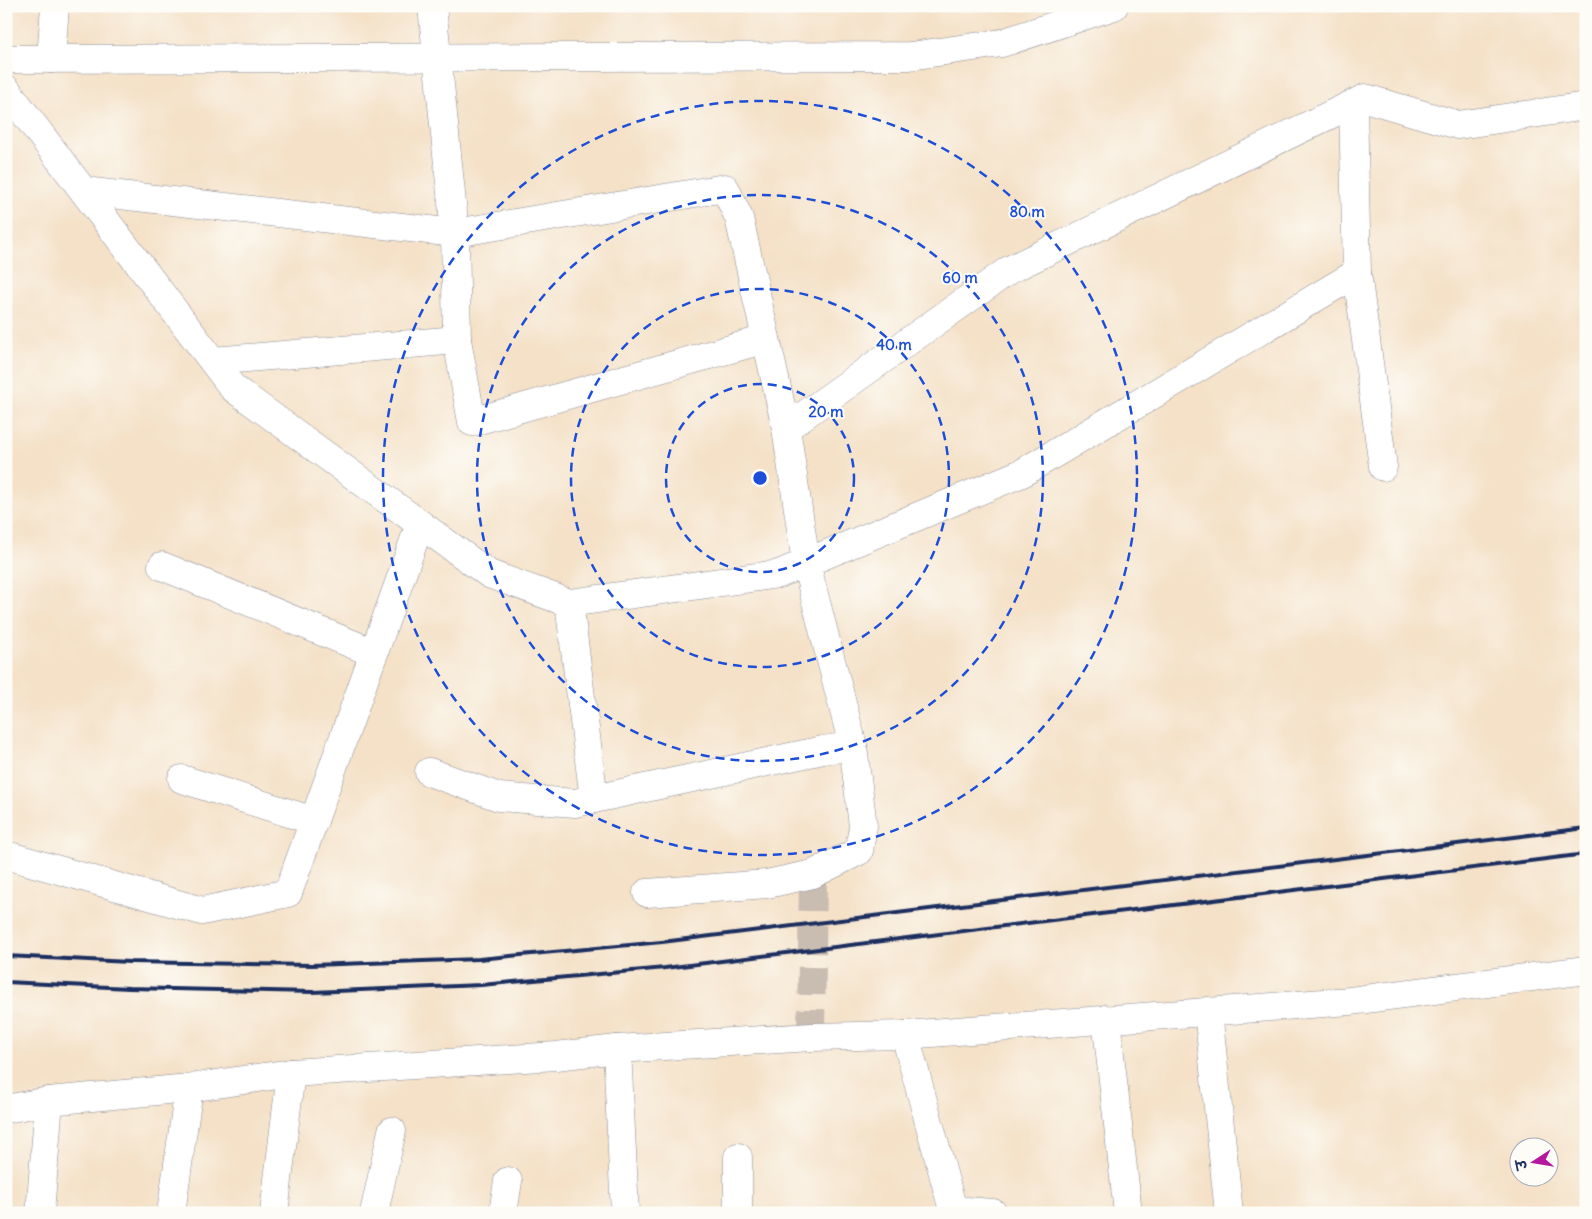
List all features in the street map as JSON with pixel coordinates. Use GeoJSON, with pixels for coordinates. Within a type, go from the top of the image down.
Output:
{"type":"FeatureCollection","features":[{"type":"Feature","properties":{"kind":"street"},"geometry":{"type":"LineString","coordinates":[[51,59],[55,6]]}},
{"type":"Feature","properties":{"kind":"street"},"geometry":{"type":"LineString","coordinates":[[432,6],[454,233],[457,340],[472,422],[766,339]]}},
{"type":"Feature","properties":{"kind":"street"},"geometry":{"type":"LineString","coordinates":[[6,59],[910,56],[1002,43],[1114,6]]}},
{"type":"Feature","properties":{"kind":"street"},"geometry":{"type":"LineString","coordinates":[[6,89],[233,388],[489,574],[569,603],[779,574],[1022,473],[1357,273]]}},
{"type":"Feature","properties":{"kind":"street"},"geometry":{"type":"LineString","coordinates":[[786,428],[1009,270],[1366,98],[1458,125],[1586,106]]}},
{"type":"Feature","properties":{"kind":"street"},"geometry":{"type":"LineString","coordinates":[[1353,104],[1357,273],[1383,467]]}},
{"type":"Feature","properties":{"kind":"street"},"geometry":{"type":"LineString","coordinates":[[84,191],[454,233],[725,188],[739,218],[786,428],[806,563],[853,746],[863,826],[858,851],[813,874],[767,884],[647,893]]}},
{"type":"Feature","properties":{"kind":"street"},"geometry":{"type":"LineString","coordinates":[[213,361],[457,340]]}},
{"type":"Feature","properties":{"kind":"street"},"geometry":{"type":"LineString","coordinates":[[6,855],[202,911],[288,892],[420,524]]}},
{"type":"Feature","properties":{"kind":"street"},"geometry":{"type":"LineString","coordinates":[[162,566],[374,654]]}},
{"type":"Feature","properties":{"kind":"street"},"geometry":{"type":"LineString","coordinates":[[569,603],[594,799]]}},
{"type":"Feature","properties":{"kind":"street"},"geometry":{"type":"LineString","coordinates":[[429,772],[499,797],[575,803],[823,750],[853,746]]}},
{"type":"Feature","properties":{"kind":"street"},"geometry":{"type":"LineString","coordinates":[[182,779],[314,821]]}},
{"type":"Feature","properties":{"kind":"street"},"geometry":{"type":"LineString","coordinates":[[7,1109],[49,1101],[189,1088],[291,1073],[810,1037],[905,1035],[1350,1001],[1586,970]]}},
{"type":"Feature","properties":{"kind":"street"},"geometry":{"type":"LineString","coordinates":[[1208,1011],[1229,1213]]}},
{"type":"Feature","properties":{"kind":"street"},"geometry":{"type":"LineString","coordinates":[[1106,1019],[1128,1213]]}},
{"type":"Feature","properties":{"kind":"street"},"geometry":{"type":"LineString","coordinates":[[905,1035],[953,1210],[993,1213]]}},
{"type":"Feature","properties":{"kind":"street"},"geometry":{"type":"LineString","coordinates":[[617,1049],[625,1213]]}},
{"type":"Feature","properties":{"kind":"street"},"geometry":{"type":"LineString","coordinates":[[274,1213],[291,1073]]}},
{"type":"Feature","properties":{"kind":"street"},"geometry":{"type":"LineString","coordinates":[[171,1213],[189,1088]]}},
{"type":"Feature","properties":{"kind":"street"},"geometry":{"type":"LineString","coordinates":[[40,1213],[49,1101]]}},
{"type":"Feature","properties":{"kind":"street"},"geometry":{"type":"LineString","coordinates":[[374,1213],[392,1131]]}},
{"type":"Feature","properties":{"kind":"street"},"geometry":{"type":"LineString","coordinates":[[738,1157],[738,1213]]}},
{"type":"Feature","properties":{"kind":"street"},"geometry":{"type":"LineString","coordinates":[[503,1213],[508,1181]]}},
{"type":"Feature","properties":{"kind":"tunnel"},"geometry":{"type":"LineString","coordinates":[[811,1037],[813,874]]}},
{"type":"Feature","properties":{"kind":"railway"},"geometry":{"type":"LineString","coordinates":[[6,956],[130,962],[312,965],[479,959],[662,942],[1586,828]]}},
{"type":"Feature","properties":{"kind":"railway"},"geometry":{"type":"LineString","coordinates":[[6,982],[129,988],[312,992],[481,985],[665,968],[1586,854]]}}]}
